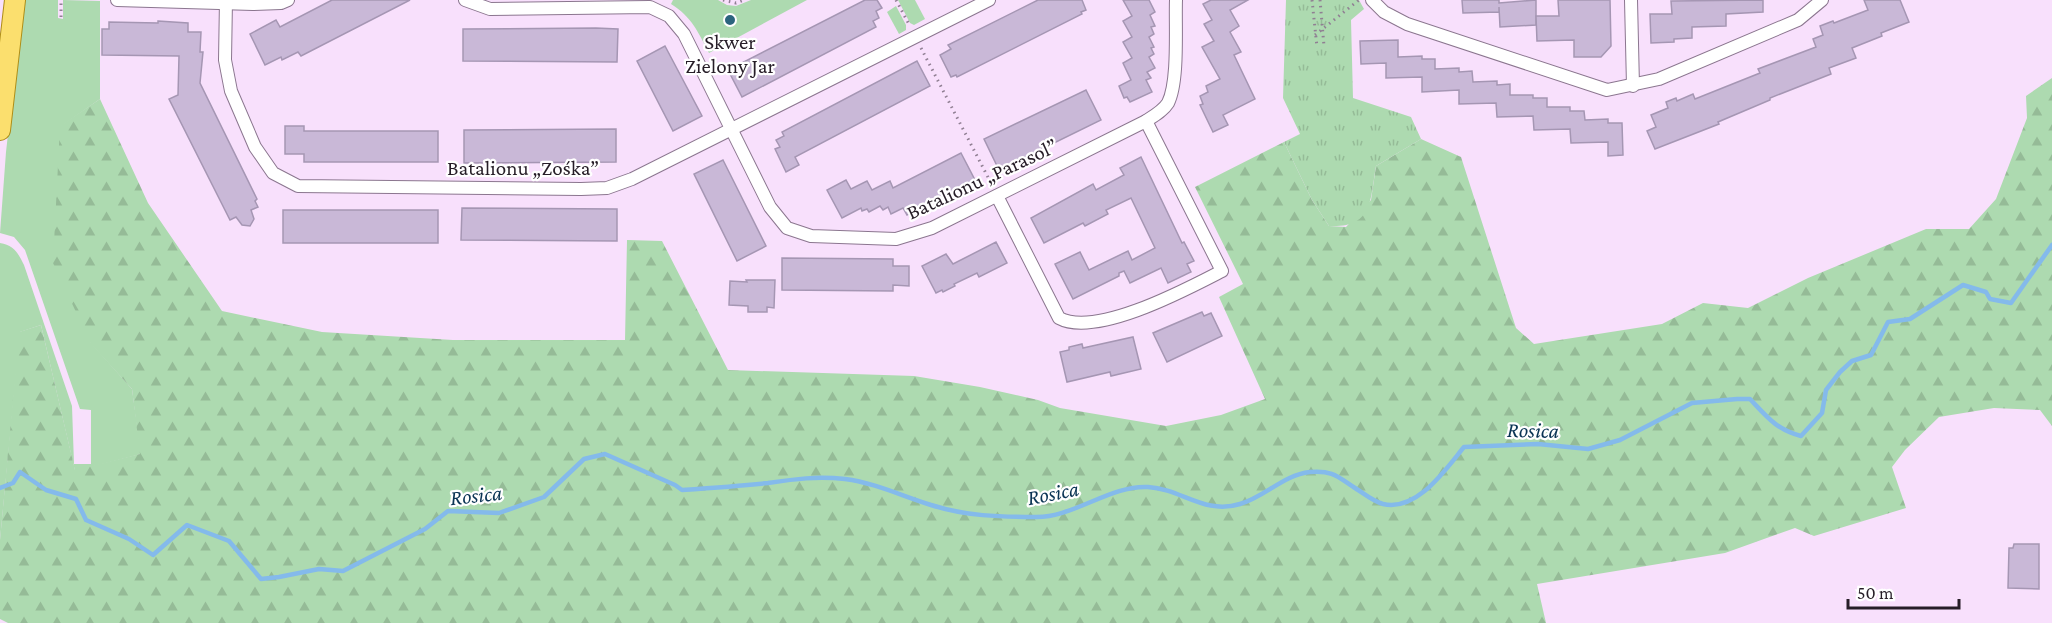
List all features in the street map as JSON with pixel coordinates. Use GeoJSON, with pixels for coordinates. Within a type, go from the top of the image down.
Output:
{"type":"FeatureCollection","features":[{"type":"Feature","properties":{"kind":"main road"},"geometry":{"type":"LineString","coordinates":[[0,130],[15,0]]}},
{"type":"Feature","properties":{"kind":"street"},"geometry":{"type":"LineString","coordinates":[[117,0],[281,3],[288,0]]}},
{"type":"Feature","properties":{"kind":"street","name":"Batalionu „Parasol”"},"geometry":{"type":"LineString","coordinates":[[465,0],[490,9],[650,7],[669,16],[684,34],[771,207],[787,228],[811,236],[896,239],[932,228],[998,196],[1146,121],[1162,110],[1172,93],[1176,0]]}},
{"type":"Feature","properties":{"kind":"street","name":"Batalionu „Zośka”"},"geometry":{"type":"LineString","coordinates":[[226,2],[225,60],[231,91],[255,147],[273,173],[298,186],[608,188],[632,179],[989,0]]}},
{"type":"Feature","properties":{"kind":"street"},"geometry":{"type":"LineString","coordinates":[[1372,0],[1384,12],[1407,24],[1606,90],[1659,80],[1798,21],[1822,0]]}},
{"type":"Feature","properties":{"kind":"street"},"geometry":{"type":"LineString","coordinates":[[1631,0],[1633,86]]}},
{"type":"Feature","properties":{"kind":"street"},"geometry":{"type":"LineString","coordinates":[[998,196],[1059,318],[1068,322],[1079,324],[1113,317],[1158,303],[1222,271],[1146,121]]}},
{"type":"Feature","properties":{"kind":"path"},"geometry":{"type":"LineString","coordinates":[[61,17],[62,0]]}},
{"type":"Feature","properties":{"kind":"path"},"geometry":{"type":"LineString","coordinates":[[723,0],[736,3],[744,0]]}},
{"type":"Feature","properties":{"kind":"path"},"geometry":{"type":"LineString","coordinates":[[896,0],[998,196]]}},
{"type":"Feature","properties":{"kind":"path"},"geometry":{"type":"LineString","coordinates":[[1312,0],[1317,46]]}},
{"type":"Feature","properties":{"kind":"path"},"geometry":{"type":"LineString","coordinates":[[1320,0],[1324,45]]}},
{"type":"Feature","properties":{"kind":"path"},"geometry":{"type":"LineString","coordinates":[[1315,35],[1359,0]]}},
{"type":"Feature","properties":{"kind":"green space"},"geometry":{"type":"Polygon","coordinates":[[[23,0],[58,0],[58,18],[63,19],[63,0],[100,1],[100,99],[60,127],[91,343],[132,389],[141,454],[75,471],[41,325],[20,332],[0,540],[0,243],[15,250],[24,265],[72,406],[74,464],[91,464],[91,410],[80,409],[25,250],[14,237],[0,233],[6,152],[23,0]]]}},
{"type":"Feature","properties":{"kind":"green space","name":"Skwer Zielony Jar"},"geometry":{"type":"Polygon","coordinates":[[[673,0],[718,0],[727,5],[736,6],[751,0],[807,0],[709,53],[689,20],[671,4],[673,0]]]}},
{"type":"Feature","properties":{"kind":"green space"},"geometry":{"type":"Polygon","coordinates":[[[898,0],[915,0],[925,19],[914,25],[910,23],[898,0]]]}},
{"type":"Feature","properties":{"kind":"green space"},"geometry":{"type":"Polygon","coordinates":[[[1286,0],[1359,0],[1364,9],[1351,20],[1353,98],[1411,117],[1421,139],[1376,166],[1367,210],[1354,222],[1329,226],[1312,200],[1284,142],[1300,134],[1283,98],[1286,0]]]}},
{"type":"Feature","properties":{"kind":"green space"},"geometry":{"type":"Polygon","coordinates":[[[896,6],[906,25],[906,30],[899,34],[887,12],[896,6]]]}},
{"type":"Feature","properties":{"kind":"green space"},"geometry":{"type":"Polygon","coordinates":[[[2052,78],[2052,426],[2040,410],[1994,408],[1939,417],[1905,450],[1892,467],[1906,508],[1814,536],[1795,528],[1725,553],[1537,584],[1546,623],[8,623],[0,619],[0,540],[19,332],[41,325],[75,470],[140,454],[132,389],[91,344],[53,263],[60,126],[100,99],[148,203],[222,311],[322,332],[453,340],[625,340],[627,240],[662,241],[728,370],[914,376],[980,387],[1038,400],[1060,408],[1166,426],[1221,415],[1265,399],[1219,297],[1243,284],[1195,187],[1284,142],[1312,200],[1329,226],[1346,227],[1371,200],[1376,166],[1421,139],[1461,157],[1516,328],[1534,344],[1662,324],[1703,303],[1748,308],[1808,278],[1926,229],[1969,229],[1996,199],[2027,118],[2026,96],[2052,78]]]}},
{"type":"Feature","properties":{"kind":"building"},"geometry":{"type":"Polygon","coordinates":[[[332,0],[410,0],[301,56],[298,52],[265,65],[250,34],[276,20],[280,27],[332,0]]]}},
{"type":"Feature","properties":{"kind":"building"},"geometry":{"type":"Polygon","coordinates":[[[865,0],[877,0],[882,8],[876,11],[879,18],[873,21],[876,27],[742,97],[728,70],[865,0]]]}},
{"type":"Feature","properties":{"kind":"building"},"geometry":{"type":"Polygon","coordinates":[[[1038,0],[1082,0],[1086,10],[957,77],[956,75],[951,77],[940,55],[951,49],[948,45],[1038,0]]]}},
{"type":"Feature","properties":{"kind":"building"},"geometry":{"type":"Polygon","coordinates":[[[1123,0],[1149,0],[1155,12],[1150,15],[1155,26],[1151,27],[1154,34],[1149,37],[1154,47],[1151,48],[1154,54],[1149,57],[1155,68],[1147,72],[1151,78],[1146,80],[1152,92],[1130,102],[1127,97],[1124,98],[1119,86],[1131,80],[1123,63],[1132,58],[1123,42],[1132,37],[1123,21],[1132,16],[1123,0]]]}},
{"type":"Feature","properties":{"kind":"building"},"geometry":{"type":"Polygon","coordinates":[[[1211,0],[1248,0],[1230,10],[1239,26],[1230,32],[1241,52],[1234,55],[1255,99],[1223,115],[1228,125],[1213,132],[1200,105],[1203,104],[1200,96],[1208,92],[1206,86],[1220,79],[1202,47],[1214,41],[1204,24],[1212,20],[1203,4],[1211,0]]]}},
{"type":"Feature","properties":{"kind":"building"},"geometry":{"type":"Polygon","coordinates":[[[1462,0],[1499,0],[1499,3],[1536,0],[1536,25],[1500,27],[1499,7],[1499,12],[1463,13],[1462,0]]]}},
{"type":"Feature","properties":{"kind":"building"},"geometry":{"type":"Polygon","coordinates":[[[1558,0],[1610,0],[1611,46],[1601,57],[1574,57],[1574,40],[1537,41],[1536,16],[1559,16],[1558,0]]]}},
{"type":"Feature","properties":{"kind":"building"},"geometry":{"type":"Polygon","coordinates":[[[1763,0],[1763,12],[1726,14],[1726,26],[1692,27],[1692,38],[1651,43],[1650,14],[1672,14],[1671,1],[1763,0]]]}},
{"type":"Feature","properties":{"kind":"building"},"geometry":{"type":"Polygon","coordinates":[[[1864,0],[1900,0],[1909,22],[1852,48],[1856,58],[1829,68],[1831,74],[1770,98],[1770,100],[1718,122],[1719,124],[1655,149],[1647,131],[1656,127],[1651,115],[1668,108],[1666,102],[1676,98],[1677,101],[1693,94],[1695,99],[1760,73],[1758,69],[1816,47],[1813,39],[1823,35],[1820,26],[1868,10],[1864,0]]]}},
{"type":"Feature","properties":{"kind":"building"},"geometry":{"type":"Polygon","coordinates":[[[158,21],[188,23],[188,32],[201,32],[200,52],[203,52],[200,83],[257,199],[255,201],[258,207],[251,210],[254,219],[250,226],[242,225],[236,217],[230,220],[169,99],[178,95],[179,56],[102,55],[102,29],[109,29],[109,22],[158,23],[158,21]]]}},
{"type":"Feature","properties":{"kind":"building"},"geometry":{"type":"Polygon","coordinates":[[[463,29],[618,29],[617,62],[463,61],[463,29]]]}},
{"type":"Feature","properties":{"kind":"building"},"geometry":{"type":"Polygon","coordinates":[[[1398,40],[1398,57],[1422,56],[1422,59],[1435,59],[1435,69],[1459,68],[1459,72],[1472,71],[1473,82],[1497,81],[1497,85],[1510,84],[1510,95],[1533,95],[1533,98],[1547,98],[1547,107],[1570,107],[1570,111],[1584,111],[1585,120],[1608,119],[1608,123],[1622,123],[1623,155],[1608,156],[1608,142],[1571,143],[1570,129],[1534,130],[1533,116],[1497,117],[1496,103],[1459,104],[1459,90],[1422,92],[1422,77],[1386,78],[1386,63],[1361,64],[1360,41],[1398,40]]]}},
{"type":"Feature","properties":{"kind":"building"},"geometry":{"type":"Polygon","coordinates":[[[665,46],[702,116],[673,131],[637,61],[665,46]]]}},
{"type":"Feature","properties":{"kind":"building"},"geometry":{"type":"Polygon","coordinates":[[[917,61],[930,86],[795,157],[799,165],[786,172],[775,149],[780,147],[776,140],[784,136],[782,132],[917,61]]]}},
{"type":"Feature","properties":{"kind":"building"},"geometry":{"type":"Polygon","coordinates":[[[1086,90],[1101,120],[999,170],[984,139],[1086,90]]]}},
{"type":"Feature","properties":{"kind":"building"},"geometry":{"type":"Polygon","coordinates":[[[285,126],[304,126],[304,131],[438,131],[438,162],[304,162],[304,154],[285,154],[285,126]]]}},
{"type":"Feature","properties":{"kind":"building"},"geometry":{"type":"Polygon","coordinates":[[[616,129],[616,162],[464,163],[464,130],[616,129]]]}},
{"type":"Feature","properties":{"kind":"building"},"geometry":{"type":"Polygon","coordinates":[[[961,153],[975,180],[907,215],[903,208],[891,214],[888,207],[883,210],[880,206],[869,212],[867,209],[862,211],[861,208],[842,218],[827,190],[846,180],[851,189],[867,181],[872,190],[890,181],[893,188],[961,153]]]}},
{"type":"Feature","properties":{"kind":"building"},"geometry":{"type":"Polygon","coordinates":[[[1141,157],[1182,243],[1184,242],[1194,261],[1187,264],[1191,272],[1168,283],[1161,268],[1130,283],[1124,271],[1119,273],[1119,276],[1073,299],[1055,264],[1080,252],[1089,270],[1128,251],[1132,260],[1155,248],[1131,198],[1106,210],[1108,214],[1085,226],[1083,223],[1044,243],[1031,218],[1093,184],[1096,190],[1124,175],[1120,168],[1141,157]]]}},
{"type":"Feature","properties":{"kind":"building"},"geometry":{"type":"Polygon","coordinates":[[[723,160],[766,246],[737,261],[694,174],[723,160]]]}},
{"type":"Feature","properties":{"kind":"building"},"geometry":{"type":"Polygon","coordinates":[[[462,208],[617,209],[617,241],[461,240],[462,208]]]}},
{"type":"Feature","properties":{"kind":"building"},"geometry":{"type":"Polygon","coordinates":[[[283,210],[438,210],[438,243],[283,243],[283,210]]]}},
{"type":"Feature","properties":{"kind":"building"},"geometry":{"type":"Polygon","coordinates":[[[996,242],[1007,263],[979,277],[977,273],[943,292],[942,290],[936,293],[922,266],[946,254],[953,264],[996,242]]]}},
{"type":"Feature","properties":{"kind":"building"},"geometry":{"type":"Polygon","coordinates":[[[782,258],[893,259],[893,266],[909,266],[909,286],[893,285],[893,291],[782,290],[782,258]]]}},
{"type":"Feature","properties":{"kind":"building"},"geometry":{"type":"Polygon","coordinates":[[[746,280],[775,280],[774,308],[767,307],[767,312],[748,312],[748,306],[729,305],[730,281],[747,282],[746,280]]]}},
{"type":"Feature","properties":{"kind":"building"},"geometry":{"type":"Polygon","coordinates":[[[1202,312],[1204,316],[1211,313],[1222,336],[1167,362],[1153,333],[1202,312]]]}},
{"type":"Feature","properties":{"kind":"building"},"geometry":{"type":"Polygon","coordinates":[[[1133,337],[1141,369],[1111,376],[1110,372],[1067,382],[1060,352],[1082,344],[1083,348],[1133,337]]]}},
{"type":"Feature","properties":{"kind":"building"},"geometry":{"type":"Polygon","coordinates":[[[2014,544],[2039,544],[2039,589],[2008,588],[2009,548],[2013,548],[2014,544]]]}},
{"type":"Feature","properties":{"kind":"waterway","name":"Rosica"},"geometry":{"type":"LineString","coordinates":[[0,488],[13,483],[20,472],[46,490],[76,499],[86,520],[129,539],[153,555],[187,525],[229,541],[261,579],[319,569],[343,571],[425,529],[448,511],[499,513],[544,497],[584,459],[605,454],[682,490],[806,478],[835,478],[867,483],[944,509],[996,516],[1049,516],[1120,491],[1148,487],[1172,492],[1204,504],[1227,507],[1249,501],[1291,477],[1310,472],[1335,475],[1380,503],[1395,505],[1419,496],[1439,477],[1464,447],[1538,444],[1588,449],[1620,440],[1692,403],[1750,399],[1779,426],[1801,436],[1822,413],[1826,390],[1852,361],[1871,355],[1888,322],[1910,319],[1963,285],[1986,292],[1990,299],[2011,303],[2052,245]]}},
{"type":"Feature","properties":{"kind":"place","name":"Skwer Zielony Jar"},"geometry":{"type":"Point","coordinates":[730,20]}}]}
